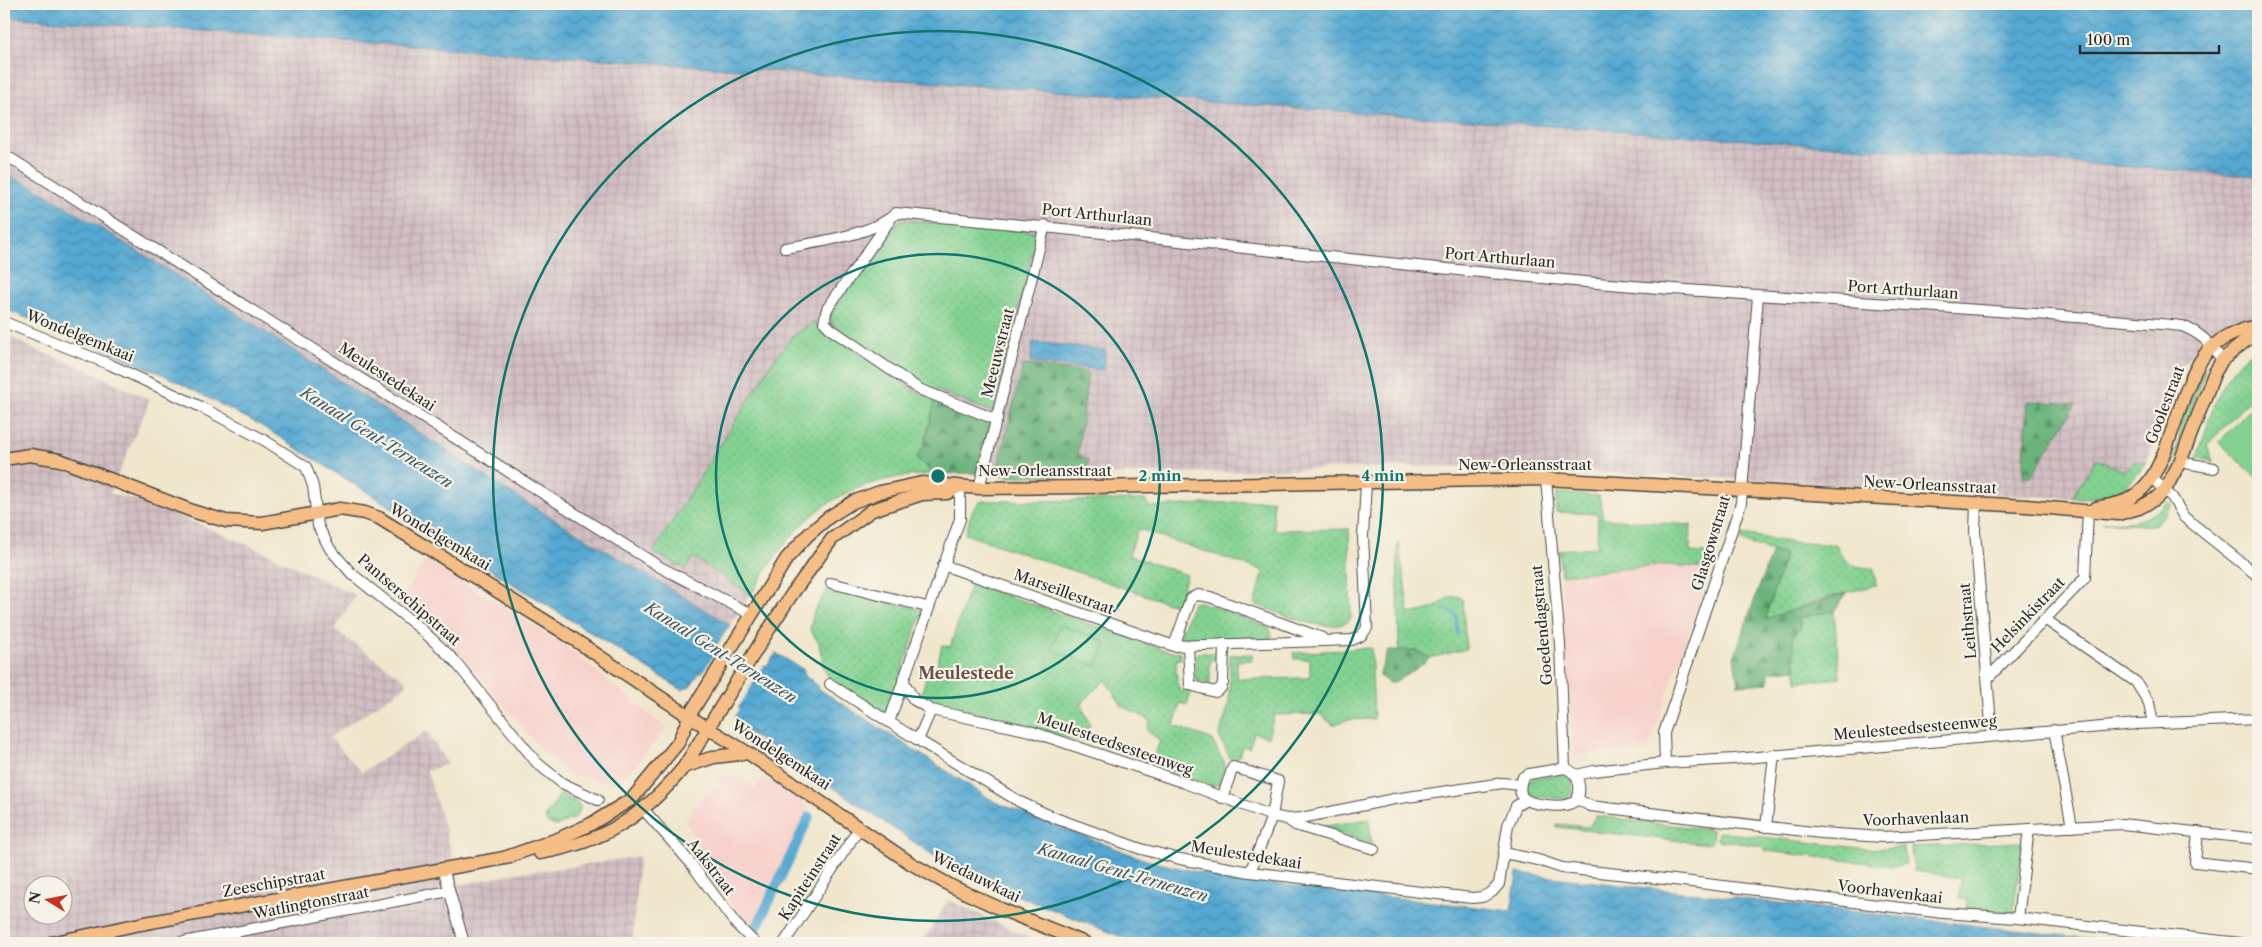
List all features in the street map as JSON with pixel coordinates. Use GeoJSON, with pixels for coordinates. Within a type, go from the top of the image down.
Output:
{"type":"FeatureCollection","features":[{"type":"Feature","properties":{"kind":"main road"},"geometry":{"type":"LineString","coordinates":[[2212,347],[2240,331],[2258,326]]}},
{"type":"Feature","properties":{"kind":"main road"},"geometry":{"type":"LineString","coordinates":[[2088,510],[2100,514],[2130,512],[2155,499],[2165,490],[2180,462],[2214,374],[2222,360],[2249,338],[2258,335]]}},
{"type":"Feature","properties":{"kind":"main road","name":"Goolestraat"},"geometry":{"type":"LineString","coordinates":[[2152,478],[2161,461],[2195,371],[2203,357],[2212,347]]}},
{"type":"Feature","properties":{"kind":"main road"},"geometry":{"type":"LineString","coordinates":[[4,458],[30,455],[60,460],[226,522],[262,523],[316,514]]}},
{"type":"Feature","properties":{"kind":"main road"},"geometry":{"type":"LineString","coordinates":[[2088,510],[2120,503],[2130,498],[2148,484],[2152,478]]}},
{"type":"Feature","properties":{"kind":"main road","name":"New-Orleansstraat"},"geometry":{"type":"LineString","coordinates":[[690,717],[751,614],[787,558],[808,535],[829,517],[854,502],[880,492],[922,482],[979,488],[1546,479],[2088,510]]}},
{"type":"Feature","properties":{"kind":"main road","name":"New-Orleansstraat"},"geometry":{"type":"LineString","coordinates":[[709,729],[762,640],[822,551],[845,528],[872,510],[896,501],[922,494],[947,493],[960,487]]}},
{"type":"Feature","properties":{"kind":"main road","name":"Wondelgemkaai"},"geometry":{"type":"LineString","coordinates":[[316,514],[329,509],[340,509],[365,513],[379,518],[560,630],[860,828]]}},
{"type":"Feature","properties":{"kind":"main road","name":"Zeeschipstraat"},"geometry":{"type":"LineString","coordinates":[[504,858],[558,839],[591,824],[632,799],[678,743],[690,717]]}},
{"type":"Feature","properties":{"kind":"main road","name":"Zeeschipstraat"},"geometry":{"type":"LineString","coordinates":[[51,943],[140,924],[443,868],[542,852],[591,840],[616,829],[667,788],[684,767],[709,729]]}},
{"type":"Feature","properties":{"kind":"main road"},"geometry":{"type":"LineString","coordinates":[[684,767],[714,757],[748,753]]}},
{"type":"Feature","properties":{"kind":"main road","name":"Wiedauwkaai"},"geometry":{"type":"LineString","coordinates":[[860,828],[912,864],[953,887],[1085,943]]}},
{"type":"Feature","properties":{"kind":"street","name":"Meulestedekaai"},"geometry":{"type":"LineString","coordinates":[[10,158],[660,567],[751,614]]}},
{"type":"Feature","properties":{"kind":"street","name":"Port Arthurlaan"},"geometry":{"type":"LineString","coordinates":[[785,248],[837,239],[890,220],[896,213],[1045,226],[1313,256],[1758,296],[2182,326],[2194,330],[2212,347],[2222,360]]}},
{"type":"Feature","properties":{"kind":"street"},"geometry":{"type":"LineString","coordinates":[[890,220],[827,309],[824,322],[832,330],[919,389],[997,420]]}},
{"type":"Feature","properties":{"kind":"street","name":"Meeuwstraat"},"geometry":{"type":"LineString","coordinates":[[979,488],[1045,226]]}},
{"type":"Feature","properties":{"kind":"street","name":"Glasgowstraat"},"geometry":{"type":"LineString","coordinates":[[1665,763],[1664,733],[1741,503],[1758,296]]}},
{"type":"Feature","properties":{"kind":"street","name":"Wondelgemkaai"},"geometry":{"type":"LineString","coordinates":[[4,322],[120,369],[200,406],[271,444],[306,467],[313,486],[316,514]]}},
{"type":"Feature","properties":{"kind":"street"},"geometry":{"type":"LineString","coordinates":[[2180,462],[2214,468]]}},
{"type":"Feature","properties":{"kind":"street"},"geometry":{"type":"LineString","coordinates":[[2152,478],[2165,490],[2184,517],[2258,576]]}},
{"type":"Feature","properties":{"kind":"street","name":"Goedendagstraat"},"geometry":{"type":"LineString","coordinates":[[1546,479],[1560,644],[1565,768]]}},
{"type":"Feature","properties":{"kind":"street","name":"Marseillestraat"},"geometry":{"type":"LineString","coordinates":[[943,565],[1174,646],[1352,640],[1361,636],[1367,628],[1363,536],[1366,482]]}},
{"type":"Feature","properties":{"kind":"street"},"geometry":{"type":"LineString","coordinates":[[830,684],[889,722],[927,607],[960,518],[960,487]]}},
{"type":"Feature","properties":{"kind":"street","name":"Leithstraat"},"geometry":{"type":"LineString","coordinates":[[1976,504],[1975,532],[1992,736]]}},
{"type":"Feature","properties":{"kind":"street","name":"Helsinkistraat"},"geometry":{"type":"LineString","coordinates":[[1988,678],[2046,620],[2084,578],[2088,510]]}},
{"type":"Feature","properties":{"kind":"street","name":"Pantserschipstraat"},"geometry":{"type":"LineString","coordinates":[[316,514],[318,526],[330,548],[352,574],[409,618],[454,660],[537,763],[562,782],[598,800]]}},
{"type":"Feature","properties":{"kind":"street"},"geometry":{"type":"LineString","coordinates":[[831,583],[927,607]]}},
{"type":"Feature","properties":{"kind":"street","name":"Marseillestraat"},"geometry":{"type":"LineString","coordinates":[[1174,646],[1191,598],[1198,595],[1210,597],[1327,640]]}},
{"type":"Feature","properties":{"kind":"street"},"geometry":{"type":"LineString","coordinates":[[2046,620],[2136,682],[2148,703],[2153,723]]}},
{"type":"Feature","properties":{"kind":"street"},"geometry":{"type":"LineString","coordinates":[[1279,642],[1283,631],[1281,622]]}},
{"type":"Feature","properties":{"kind":"street"},"geometry":{"type":"LineString","coordinates":[[1188,646],[1190,685],[1215,692],[1221,688],[1223,683],[1224,644]]}},
{"type":"Feature","properties":{"kind":"street"},"geometry":{"type":"LineString","coordinates":[[903,682],[914,700],[930,710],[918,740]]}},
{"type":"Feature","properties":{"kind":"street","name":"Meulesteedsesteenweg"},"geometry":{"type":"LineString","coordinates":[[930,710],[1030,731],[1182,782],[1272,816],[1287,819],[1301,818],[1394,799],[1495,784],[1520,785]]}},
{"type":"Feature","properties":{"kind":"street","name":"Meulesteedsesteenweg"},"geometry":{"type":"LineString","coordinates":[[1576,775],[1594,771],[1665,763],[2054,730],[2153,723],[2258,719]]}},
{"type":"Feature","properties":{"kind":"street","name":"Meulestedekaai"},"geometry":{"type":"LineString","coordinates":[[889,722],[1012,797],[1055,818],[1141,849],[1180,860],[1250,872],[1472,898],[1482,897],[1492,892],[1499,884],[1507,854],[1508,825],[1513,811],[1526,800]]}},
{"type":"Feature","properties":{"kind":"street"},"geometry":{"type":"LineString","coordinates":[[2054,730],[2072,827]]}},
{"type":"Feature","properties":{"kind":"street"},"geometry":{"type":"LineString","coordinates":[[1766,827],[1774,755]]}},
{"type":"Feature","properties":{"kind":"street"},"geometry":{"type":"LineString","coordinates":[[1222,798],[1233,767],[1278,781],[1272,816],[1250,872]]}},
{"type":"Feature","properties":{"kind":"street"},"geometry":{"type":"LineString","coordinates":[[1565,768],[1576,775],[1579,793],[1577,799],[1566,806],[1532,803],[1526,800],[1520,790],[1523,778],[1529,774],[1565,768]]}},
{"type":"Feature","properties":{"kind":"street","name":"Voorhavenlaan"},"geometry":{"type":"LineString","coordinates":[[1577,799],[1590,806],[1822,833],[1883,837],[2122,824],[2258,839]]}},
{"type":"Feature","properties":{"kind":"street","name":"Aakstraat"},"geometry":{"type":"LineString","coordinates":[[643,809],[689,861],[735,923],[755,943]]}},
{"type":"Feature","properties":{"kind":"street","name":"Meulesteedsesteenweg"},"geometry":{"type":"LineString","coordinates":[[1287,819],[1301,827],[1374,849]]}},
{"type":"Feature","properties":{"kind":"street","name":"Kapiteinstraat"},"geometry":{"type":"LineString","coordinates":[[784,943],[860,828]]}},
{"type":"Feature","properties":{"kind":"street"},"geometry":{"type":"LineString","coordinates":[[2018,918],[2029,829]]}},
{"type":"Feature","properties":{"kind":"street"},"geometry":{"type":"LineString","coordinates":[[2198,832],[2195,862],[2258,869]]}},
{"type":"Feature","properties":{"kind":"street","name":"Voorhavenkaai"},"geometry":{"type":"LineString","coordinates":[[1507,854],[1538,860],[1562,868],[1683,881],[1943,914],[2018,918],[2240,943]]}},
{"type":"Feature","properties":{"kind":"street"},"geometry":{"type":"LineString","coordinates":[[443,868],[464,943]]}},
{"type":"Feature","properties":{"kind":"street","name":"Watlingtonstraat"},"geometry":{"type":"LineString","coordinates":[[178,943],[449,891]]}},
{"type":"Feature","properties":{"kind":"shaded area"},"geometry":{"type":"Polygon","coordinates":[[[4,17],[2258,176],[2258,319],[2227,327],[2185,361],[2146,463],[2136,477],[2120,492],[2101,498],[2072,498],[1534,468],[1438,466],[1010,477],[993,473],[895,476],[869,483],[839,497],[812,514],[788,538],[730,625],[512,494],[105,231],[42,192],[4,173],[4,17]]]}},
{"type":"Feature","properties":{"kind":"shaded area"},"geometry":{"type":"Polygon","coordinates":[[[4,333],[33,349],[81,367],[150,400],[110,494],[147,502],[264,552],[355,595],[335,630],[405,680],[407,684],[330,737],[362,772],[427,731],[447,764],[427,771],[452,853],[459,885],[522,872],[565,868],[639,856],[632,943],[4,943],[4,333]]]}},
{"type":"Feature","properties":{"kind":"shaded area"},"geometry":{"type":"Polygon","coordinates":[[[426,559],[558,640],[666,728],[637,764],[615,784],[571,775],[542,751],[452,644],[401,599],[426,559]]]}},
{"type":"Feature","properties":{"kind":"shaded area"},"geometry":{"type":"Polygon","coordinates":[[[1666,565],[1711,568],[1648,750],[1578,755],[1575,753],[1573,742],[1561,575],[1666,565]]]}},
{"type":"Feature","properties":{"kind":"shaded area"},"geometry":{"type":"Polygon","coordinates":[[[722,776],[739,778],[755,788],[762,778],[800,799],[808,807],[753,927],[741,916],[715,882],[686,821],[686,817],[722,776]]]}},
{"type":"Feature","properties":{"kind":"shaded area"},"geometry":{"type":"Polygon","coordinates":[[[948,900],[1022,934],[1045,943],[922,943],[948,900]]]}},
{"type":"Feature","properties":{"kind":"green space"},"geometry":{"type":"Polygon","coordinates":[[[901,220],[1037,232],[993,412],[918,383],[831,323],[831,314],[835,307],[890,229],[901,220]]]}},
{"type":"Feature","properties":{"kind":"green space"},"geometry":{"type":"Polygon","coordinates":[[[813,322],[917,392],[935,400],[924,445],[916,458],[935,474],[902,477],[873,483],[848,493],[825,506],[804,523],[785,543],[751,595],[693,557],[686,569],[653,552],[777,355],[793,336],[813,322]]]}},
{"type":"Feature","properties":{"kind":"green space"},"geometry":{"type":"Polygon","coordinates":[[[2258,348],[2258,391],[2207,445],[2213,462],[2197,457],[2212,411],[2225,381],[2245,357],[2258,348]]]}},
{"type":"Feature","properties":{"kind":"green space"},"geometry":{"type":"Polygon","coordinates":[[[1023,365],[1088,372],[1078,454],[1088,460],[1087,475],[1010,477],[996,474],[1023,365]]]}},
{"type":"Feature","properties":{"kind":"green space"},"geometry":{"type":"Polygon","coordinates":[[[2203,370],[2205,371],[2192,406],[2190,423],[2170,474],[2166,476],[2178,443],[2180,426],[2203,370]]]}},
{"type":"Feature","properties":{"kind":"green space"},"geometry":{"type":"Polygon","coordinates":[[[935,400],[991,422],[977,473],[935,474],[916,458],[924,445],[935,400]]]}},
{"type":"Feature","properties":{"kind":"green space"},"geometry":{"type":"Polygon","coordinates":[[[2028,401],[2076,404],[2031,477],[2023,478],[2028,401]]]}},
{"type":"Feature","properties":{"kind":"green space"},"geometry":{"type":"Polygon","coordinates":[[[2258,401],[2258,479],[2219,442],[2258,401]]]}},
{"type":"Feature","properties":{"kind":"green space"},"geometry":{"type":"Polygon","coordinates":[[[2096,459],[2124,471],[2133,462],[2146,463],[2130,483],[2115,493],[2097,497],[2072,498],[2096,459]]]}},
{"type":"Feature","properties":{"kind":"green space"},"geometry":{"type":"Polygon","coordinates":[[[1557,493],[1599,496],[1603,519],[1691,525],[1690,552],[1716,554],[1711,568],[1666,565],[1561,575],[1559,550],[1597,547],[1598,514],[1556,512],[1557,493]]]}},
{"type":"Feature","properties":{"kind":"green space"},"geometry":{"type":"Polygon","coordinates":[[[1145,500],[1149,507],[1273,500],[1274,530],[1349,529],[1351,619],[1343,624],[1331,626],[1318,624],[1289,617],[1254,604],[1264,571],[1138,529],[1129,555],[1187,575],[1177,606],[965,534],[975,507],[982,501],[1145,500]]]}},
{"type":"Feature","properties":{"kind":"green space"},"geometry":{"type":"Polygon","coordinates":[[[2168,502],[2172,505],[2155,526],[2103,522],[2130,522],[2146,518],[2168,502]]]}},
{"type":"Feature","properties":{"kind":"green space"},"geometry":{"type":"Polygon","coordinates":[[[1743,534],[1789,542],[1837,545],[1842,557],[1846,561],[1856,566],[1874,568],[1876,585],[1826,598],[1764,620],[1785,555],[1741,541],[1743,534]]]}},
{"type":"Feature","properties":{"kind":"green space"},"geometry":{"type":"Polygon","coordinates":[[[1399,543],[1409,614],[1431,609],[1448,598],[1460,597],[1463,600],[1466,649],[1430,658],[1415,650],[1399,650],[1397,544],[1399,543]]]}},
{"type":"Feature","properties":{"kind":"green space"},"geometry":{"type":"Polygon","coordinates":[[[1772,551],[1785,555],[1765,619],[1847,593],[1834,611],[1799,618],[1801,629],[1793,636],[1796,669],[1769,672],[1769,683],[1738,685],[1734,657],[1772,551]]]}},
{"type":"Feature","properties":{"kind":"green space"},"geometry":{"type":"Polygon","coordinates":[[[971,583],[1171,652],[1179,651],[1182,658],[1176,660],[1177,683],[1181,692],[1187,688],[1191,692],[1187,705],[1180,703],[1174,726],[1211,739],[1225,764],[1219,784],[1212,787],[1151,764],[1160,741],[1147,730],[1150,720],[1122,706],[1105,680],[1081,704],[1090,725],[1082,742],[1013,721],[919,700],[928,672],[935,673],[942,645],[950,647],[971,583]]]}},
{"type":"Feature","properties":{"kind":"green space"},"geometry":{"type":"Polygon","coordinates":[[[828,588],[923,610],[887,714],[883,715],[831,683],[823,665],[819,643],[810,630],[814,611],[828,588]]]}},
{"type":"Feature","properties":{"kind":"green space"},"geometry":{"type":"Polygon","coordinates":[[[1200,602],[1270,628],[1272,636],[1270,640],[1183,641],[1181,634],[1193,603],[1200,602]]]}},
{"type":"Feature","properties":{"kind":"green space"},"geometry":{"type":"Polygon","coordinates":[[[1834,611],[1840,678],[1797,682],[1793,636],[1801,629],[1798,618],[1834,611]]]}},
{"type":"Feature","properties":{"kind":"green space"},"geometry":{"type":"Polygon","coordinates":[[[1060,625],[1106,642],[1097,666],[1052,650],[1060,625]]]}},
{"type":"Feature","properties":{"kind":"green space"},"geometry":{"type":"Polygon","coordinates":[[[1371,648],[1374,719],[1347,720],[1333,725],[1320,714],[1274,715],[1268,737],[1254,733],[1249,748],[1242,746],[1239,756],[1231,760],[1219,736],[1229,704],[1230,655],[1252,654],[1252,660],[1237,661],[1237,679],[1310,678],[1310,659],[1294,659],[1293,653],[1371,648]]]}},
{"type":"Feature","properties":{"kind":"green space"},"geometry":{"type":"Polygon","coordinates":[[[1388,650],[1415,650],[1430,658],[1412,672],[1391,684],[1379,676],[1388,650]]]}},
{"type":"Feature","properties":{"kind":"green space"},"geometry":{"type":"Polygon","coordinates":[[[1198,653],[1215,653],[1218,656],[1210,662],[1210,684],[1196,680],[1195,656],[1198,653]]]}},
{"type":"Feature","properties":{"kind":"green space"},"geometry":{"type":"Polygon","coordinates":[[[1560,774],[1568,777],[1572,786],[1572,792],[1565,799],[1531,796],[1525,790],[1527,781],[1531,779],[1560,774]]]}},
{"type":"Feature","properties":{"kind":"green space"},"geometry":{"type":"Polygon","coordinates":[[[561,794],[577,802],[581,808],[575,818],[556,826],[547,823],[545,816],[561,794]]]}},
{"type":"Feature","properties":{"kind":"green space"},"geometry":{"type":"Polygon","coordinates":[[[1596,816],[1713,830],[1712,841],[1708,844],[1556,827],[1556,824],[1589,827],[1596,816]]]}},
{"type":"Feature","properties":{"kind":"green space"},"geometry":{"type":"Polygon","coordinates":[[[1369,819],[1372,843],[1319,827],[1369,819]]]}},
{"type":"Feature","properties":{"kind":"green space"},"geometry":{"type":"Polygon","coordinates":[[[1719,832],[1868,849],[1904,847],[1906,864],[1893,866],[1766,851],[1762,846],[1717,840],[1719,832]]]}},
{"type":"Feature","properties":{"kind":"green space"},"geometry":{"type":"Polygon","coordinates":[[[2023,842],[2013,913],[1966,907],[1967,899],[1959,898],[1961,878],[1914,871],[1911,847],[2023,842]]]}},
{"type":"Feature","properties":{"kind":"water"},"geometry":{"type":"Polygon","coordinates":[[[4,4],[2258,4],[2258,176],[4,17],[4,4]]]}},
{"type":"Feature","properties":{"kind":"water","name":"Kanaal Gent-Terneuzen"},"geometry":{"type":"Polygon","coordinates":[[[4,173],[42,192],[105,231],[233,311],[512,494],[730,625],[715,647],[755,672],[761,663],[767,666],[776,653],[804,670],[804,673],[822,691],[995,802],[1146,860],[1223,878],[1511,911],[1517,873],[2128,943],[1143,943],[1129,940],[958,872],[747,732],[748,729],[734,719],[740,708],[735,705],[740,696],[701,671],[690,686],[682,690],[260,425],[162,374],[4,309],[4,173]]]}},
{"type":"Feature","properties":{"kind":"water"},"geometry":{"type":"Polygon","coordinates":[[[1033,342],[1106,350],[1104,370],[1030,363],[1033,342]]]}},
{"type":"Feature","properties":{"kind":"pier"},"geometry":{"type":"Polygon","coordinates":[[[719,646],[755,669],[760,660],[766,662],[738,708],[733,705],[737,697],[702,674],[719,646]]]}},
{"type":"Feature","properties":{"kind":"waterway"},"geometry":{"type":"LineString","coordinates":[[1443,610],[1449,610],[1456,615],[1458,634]]}},
{"type":"Feature","properties":{"kind":"waterway"},"geometry":{"type":"LineString","coordinates":[[756,929],[809,817]]}},
{"type":"Feature","properties":{"kind":"district","name":"Meulestede"},"geometry":{"type":"Point","coordinates":[966,673]}}]}
